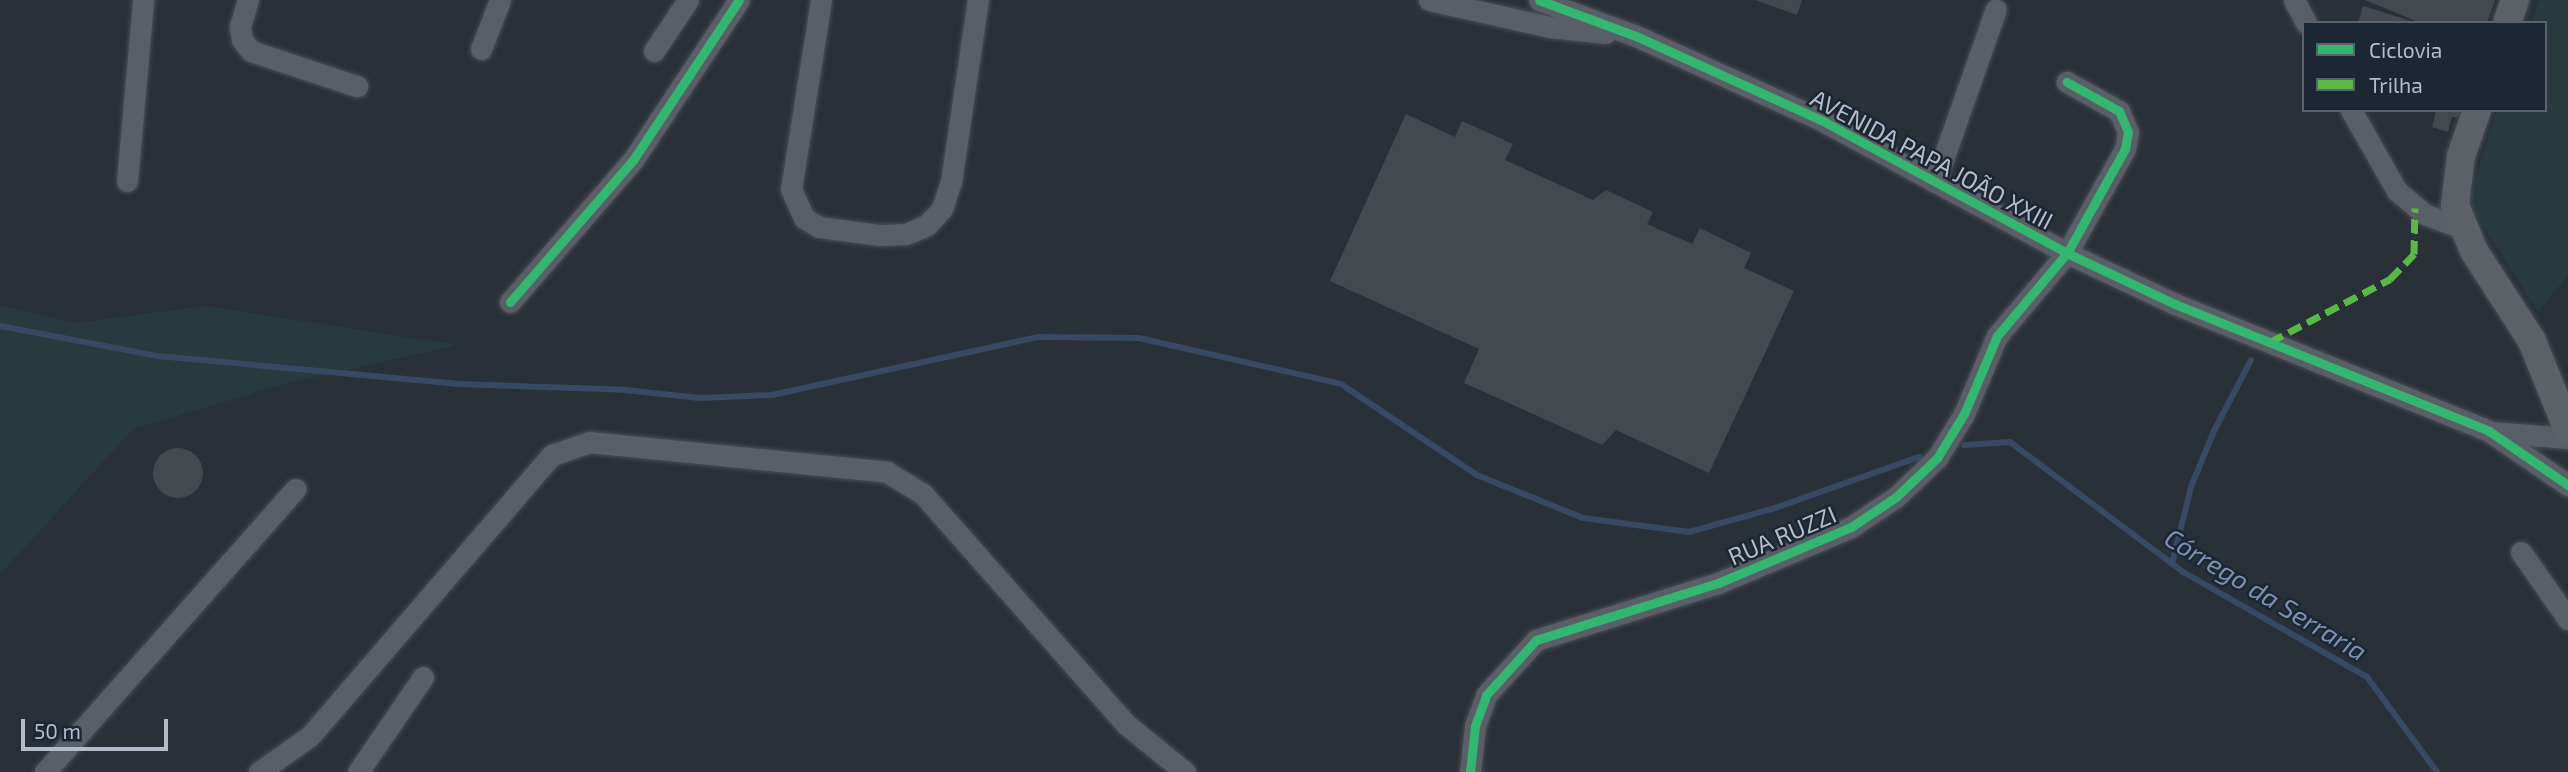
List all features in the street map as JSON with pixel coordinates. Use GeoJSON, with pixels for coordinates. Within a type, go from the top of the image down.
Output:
{"type":"FeatureCollection","features":[{"type":"Feature","properties":{"kind":"main road"},"geometry":{"type":"LineString","coordinates":[[2508,21],[2515,0]]}},
{"type":"Feature","properties":{"kind":"main road"},"geometry":{"type":"LineString","coordinates":[[2476,112],[2455,186],[2455,205],[2462,228],[2532,341],[2568,430]]}},
{"type":"Feature","properties":{"kind":"main road"},"geometry":{"type":"LineString","coordinates":[[2532,341],[2568,378]]}},
{"type":"Feature","properties":{"kind":"street"},"geometry":{"type":"LineString","coordinates":[[127,181],[143,0]]}},
{"type":"Feature","properties":{"kind":"street"},"geometry":{"type":"LineString","coordinates":[[248,0],[240,27],[242,40],[251,51],[357,86]]}},
{"type":"Feature","properties":{"kind":"street"},"geometry":{"type":"LineString","coordinates":[[481,49],[500,0]]}},
{"type":"Feature","properties":{"kind":"street"},"geometry":{"type":"LineString","coordinates":[[653,51],[688,0]]}},
{"type":"Feature","properties":{"kind":"street"},"geometry":{"type":"LineString","coordinates":[[510,302],[633,160],[739,0]]}},
{"type":"Feature","properties":{"kind":"street"},"geometry":{"type":"LineString","coordinates":[[821,0],[791,189],[804,218],[819,227],[880,235],[905,234],[927,225],[942,209],[951,182],[978,0]]}},
{"type":"Feature","properties":{"kind":"street"},"geometry":{"type":"LineString","coordinates":[[1429,0],[1550,27],[1636,36]]}},
{"type":"Feature","properties":{"kind":"street","name":"AVENIDA PAPA JOÃO XXIII"},"geometry":{"type":"LineString","coordinates":[[1539,0],[1636,36],[1824,121],[2067,253],[2175,304],[2489,432],[2568,485]]}},
{"type":"Feature","properties":{"kind":"street"},"geometry":{"type":"LineString","coordinates":[[2294,0],[2305,21]]}},
{"type":"Feature","properties":{"kind":"street"},"geometry":{"type":"LineString","coordinates":[[1935,182],[1996,9]]}},
{"type":"Feature","properties":{"kind":"street","name":"RUA RUZZI"},"geometry":{"type":"LineString","coordinates":[[1470,772],[1475,726],[1486,695],[1536,640],[1717,583],[1851,527],[1896,497],[1937,458],[1964,414],[1997,336],[2067,253],[2125,149],[2128,132],[2119,111],[2067,82]]}},
{"type":"Feature","properties":{"kind":"street"},"geometry":{"type":"LineString","coordinates":[[2352,112],[2397,191],[2424,214],[2462,228]]}},
{"type":"Feature","properties":{"kind":"street","name":"AVENIDA PAPA JOÃO XXIII"},"geometry":{"type":"LineString","coordinates":[[2489,432],[2568,438]]}},
{"type":"Feature","properties":{"kind":"street"},"geometry":{"type":"LineString","coordinates":[[259,772],[310,736],[552,455],[589,442],[887,472],[923,494],[1127,725],[1185,772]]}},
{"type":"Feature","properties":{"kind":"street"},"geometry":{"type":"LineString","coordinates":[[45,772],[295,489]]}},
{"type":"Feature","properties":{"kind":"street"},"geometry":{"type":"LineString","coordinates":[[2521,552],[2568,619]]}},
{"type":"Feature","properties":{"kind":"street"},"geometry":{"type":"LineString","coordinates":[[358,772],[423,677]]}},
{"type":"Feature","properties":{"kind":"green space"},"geometry":{"type":"Polygon","coordinates":[[[2540,0],[2568,0],[2568,275],[2538,312],[2468,202],[2496,112],[2547,112],[2547,21],[2532,21],[2540,0]]]}},
{"type":"Feature","properties":{"kind":"green space"},"geometry":{"type":"Polygon","coordinates":[[[0,305],[75,323],[205,306],[458,345],[288,383],[133,429],[0,574],[0,305]]]}},
{"type":"Feature","properties":{"kind":"building"},"geometry":{"type":"Polygon","coordinates":[[[1755,0],[1802,0],[1797,15],[1755,0]]]}},
{"type":"Feature","properties":{"kind":"building"},"geometry":{"type":"Polygon","coordinates":[[[2365,0],[2495,0],[2488,21],[2416,21],[2365,0]]]}},
{"type":"Feature","properties":{"kind":"building"},"geometry":{"type":"Polygon","coordinates":[[[2363,6],[2411,21],[2359,21],[2363,6]]]}},
{"type":"Feature","properties":{"kind":"building"},"geometry":{"type":"Polygon","coordinates":[[[2436,112],[2460,112],[2459,117],[2452,117],[2448,132],[2432,127],[2436,112]]]}},
{"type":"Feature","properties":{"kind":"building"},"geometry":{"type":"Polygon","coordinates":[[[1406,114],[1455,137],[1462,121],[1513,144],[1505,160],[1593,200],[1606,190],[1653,212],[1647,224],[1692,244],[1700,228],[1751,253],[1744,268],[1794,291],[1709,473],[1616,430],[1602,445],[1464,383],[1479,349],[1330,281],[1406,114]]]}},
{"type":"Feature","properties":{"kind":"building"},"geometry":{"type":"Polygon","coordinates":[[[178,448],[195,456],[203,473],[195,490],[178,498],[161,490],[153,473],[161,456],[178,448]]]}},
{"type":"Feature","properties":{"kind":"waterway"},"geometry":{"type":"LineString","coordinates":[[0,326],[158,356],[457,384],[625,390],[700,398],[772,395],[1039,337],[1139,338],[1341,384],[1477,475],[1583,518],[1689,532],[1775,508],[1919,457]]}},
{"type":"Feature","properties":{"kind":"waterway"},"geometry":{"type":"LineString","coordinates":[[2172,564],[2191,487],[2214,431],[2251,360]]}},
{"type":"Feature","properties":{"kind":"waterway","name":"Córrego da Serraria"},"geometry":{"type":"LineString","coordinates":[[1964,445],[2010,442],[2183,572],[2367,677],[2437,772]]}},
{"type":"Feature","properties":{"kind":"marked path"},"geometry":{"type":"LineString","coordinates":[[2270,342],[2390,279],[2414,254],[2415,208]]}},
{"type":"Feature","properties":{"kind":"cycle path"},"geometry":{"type":"LineString","coordinates":[[510,302],[633,160],[739,0]]}},
{"type":"Feature","properties":{"kind":"cycle path"},"geometry":{"type":"LineString","coordinates":[[1539,0],[1636,36],[1823,121],[2067,253],[2175,304],[2489,431],[2568,485]]}},
{"type":"Feature","properties":{"kind":"cycle path"},"geometry":{"type":"LineString","coordinates":[[1470,772],[1475,726],[1486,695],[1536,640],[1718,583],[1851,527],[1896,497],[1937,458],[1964,414],[1997,336],[2067,253],[2125,149],[2128,132],[2119,111],[2067,82]]}}]}
